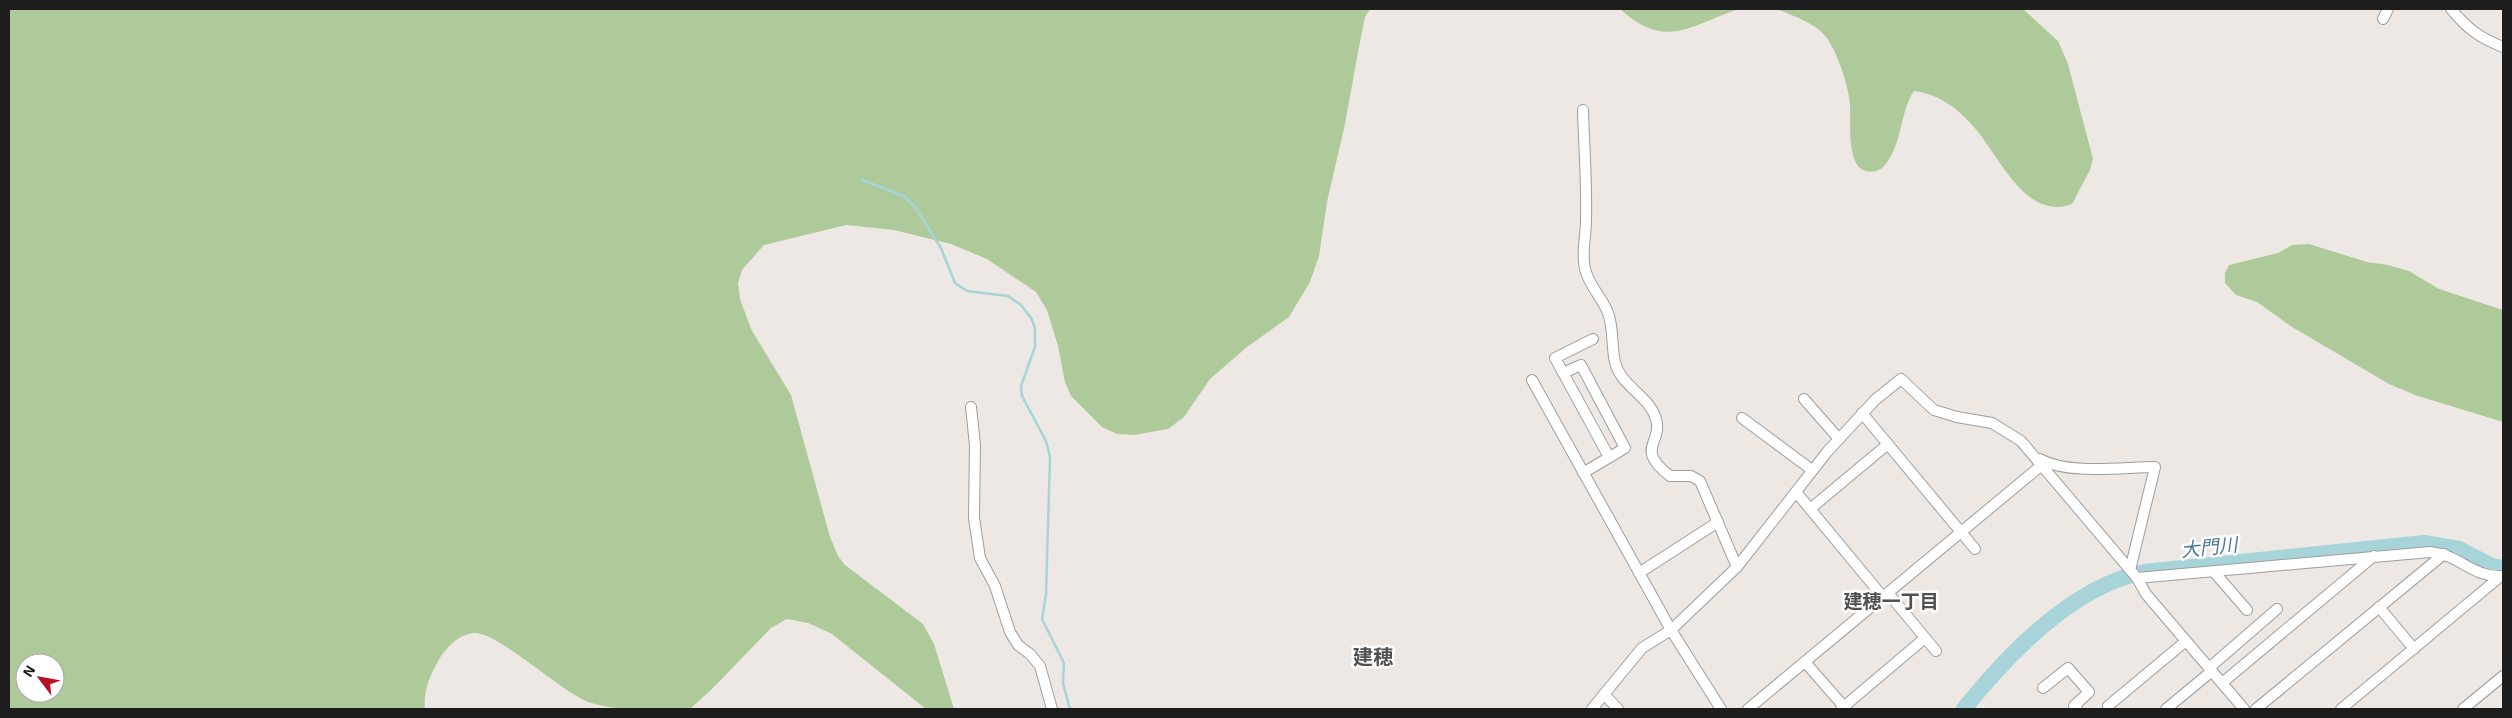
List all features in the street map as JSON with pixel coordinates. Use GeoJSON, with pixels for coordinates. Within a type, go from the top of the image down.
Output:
{"type":"FeatureCollection","features":[{"type":"Feature","properties":{"kind":"street"},"geometry":{"type":"LineString","coordinates":[[2383,20],[2388,9]]}},
{"type":"Feature","properties":{"kind":"street"},"geometry":{"type":"LineString","coordinates":[[2451,9],[2467,29],[2503,47]]}},
{"type":"Feature","properties":{"kind":"street"},"geometry":{"type":"LineString","coordinates":[[1583,110],[1586,221],[1582,248],[1589,282],[1609,315],[1615,362],[1628,386],[1648,402],[1656,420],[1657,427],[1651,447],[1652,457],[1670,476],[1690,476],[1700,481],[1737,567]]}},
{"type":"Feature","properties":{"kind":"street"},"geometry":{"type":"LineString","coordinates":[[1593,339],[1555,358],[1609,457]]}},
{"type":"Feature","properties":{"kind":"street"},"geometry":{"type":"LineString","coordinates":[[1563,373],[1581,365],[1625,448],[1583,473]]}},
{"type":"Feature","properties":{"kind":"street"},"geometry":{"type":"LineString","coordinates":[[1592,709],[1642,648],[1671,630],[1737,567],[1812,470],[1862,413],[1901,379],[1934,410],[1957,417],[1992,423],[2021,441],[2137,578],[2146,594],[2244,709]]}},
{"type":"Feature","properties":{"kind":"street"},"geometry":{"type":"LineString","coordinates":[[1532,380],[1639,574],[1720,709]]}},
{"type":"Feature","properties":{"kind":"street"},"geometry":{"type":"LineString","coordinates":[[1804,399],[1840,439]]}},
{"type":"Feature","properties":{"kind":"street"},"geometry":{"type":"LineString","coordinates":[[971,407],[975,445],[974,518],[980,558],[995,586],[1010,632],[1018,645],[1030,654],[1040,666],[1052,709]]}},
{"type":"Feature","properties":{"kind":"street"},"geometry":{"type":"LineString","coordinates":[[1862,413],[1975,549]]}},
{"type":"Feature","properties":{"kind":"street"},"geometry":{"type":"LineString","coordinates":[[1742,418],[1812,470]]}},
{"type":"Feature","properties":{"kind":"street"},"geometry":{"type":"LineString","coordinates":[[1810,509],[1888,444]]}},
{"type":"Feature","properties":{"kind":"street"},"geometry":{"type":"LineString","coordinates":[[1748,709],[1961,532],[2039,460]]}},
{"type":"Feature","properties":{"kind":"street"},"geometry":{"type":"LineString","coordinates":[[2039,460],[2099,470],[2155,467],[2130,570]]}},
{"type":"Feature","properties":{"kind":"street"},"geometry":{"type":"LineString","coordinates":[[1796,492],[1936,651]]}},
{"type":"Feature","properties":{"kind":"street"},"geometry":{"type":"LineString","coordinates":[[1639,574],[1718,522]]}},
{"type":"Feature","properties":{"kind":"street"},"geometry":{"type":"LineString","coordinates":[[2137,578],[2420,552],[2444,554],[2484,575],[2502,576]]}},
{"type":"Feature","properties":{"kind":"street"},"geometry":{"type":"LineString","coordinates":[[2256,709],[2444,554]]}},
{"type":"Feature","properties":{"kind":"street"},"geometry":{"type":"LineString","coordinates":[[2222,684],[2374,556]]}},
{"type":"Feature","properties":{"kind":"street"},"geometry":{"type":"LineString","coordinates":[[2214,572],[2247,610]]}},
{"type":"Feature","properties":{"kind":"street"},"geometry":{"type":"LineString","coordinates":[[2342,709],[2502,576]]}},
{"type":"Feature","properties":{"kind":"street"},"geometry":{"type":"LineString","coordinates":[[2379,607],[2414,648]]}},
{"type":"Feature","properties":{"kind":"street"},"geometry":{"type":"LineString","coordinates":[[2166,709],[2277,609]]}},
{"type":"Feature","properties":{"kind":"street"},"geometry":{"type":"LineString","coordinates":[[1806,662],[1843,709],[1925,638]]}},
{"type":"Feature","properties":{"kind":"street"},"geometry":{"type":"LineString","coordinates":[[2108,706],[2186,641]]}},
{"type":"Feature","properties":{"kind":"street"},"geometry":{"type":"LineString","coordinates":[[2043,688],[2068,668],[2089,692],[2074,706],[2077,709]]}},
{"type":"Feature","properties":{"kind":"street"},"geometry":{"type":"LineString","coordinates":[[2463,709],[2503,676]]}},
{"type":"Feature","properties":{"kind":"street"},"geometry":{"type":"LineString","coordinates":[[1604,694],[1618,709]]}},
{"type":"Feature","properties":{"kind":"green space"},"geometry":{"type":"Polygon","coordinates":[[[9,9],[1370,9],[1365,17],[1345,124],[1327,202],[1319,256],[1310,282],[1289,317],[1247,347],[1210,379],[1184,417],[1168,429],[1134,435],[1117,434],[1102,427],[1071,396],[1065,382],[1058,346],[1047,310],[1036,292],[987,259],[951,244],[894,230],[846,225],[764,245],[742,270],[738,283],[740,299],[751,329],[791,395],[830,537],[838,556],[845,565],[923,624],[934,644],[954,709],[926,709],[832,634],[808,623],[787,619],[771,628],[691,708],[627,709],[591,703],[564,688],[499,642],[485,635],[474,633],[464,635],[455,641],[441,656],[428,681],[425,709],[9,709],[9,9]]]}},
{"type":"Feature","properties":{"kind":"green space"},"geometry":{"type":"Polygon","coordinates":[[[1620,9],[1739,9],[1692,27],[1665,32],[1651,29],[1636,22],[1620,9]]]}},
{"type":"Feature","properties":{"kind":"green space"},"geometry":{"type":"Polygon","coordinates":[[[1777,9],[2023,9],[2058,41],[2068,64],[2093,159],[2090,170],[2072,204],[2055,207],[2040,203],[2026,194],[2002,167],[1982,137],[1960,113],[1939,98],[1914,91],[1906,107],[1895,147],[1885,165],[1873,172],[1861,169],[1857,165],[1853,154],[1849,97],[1842,70],[1830,43],[1822,32],[1804,20],[1777,9]]]}},
{"type":"Feature","properties":{"kind":"green space"},"geometry":{"type":"Polygon","coordinates":[[[2309,244],[2367,262],[2409,271],[2439,289],[2503,310],[2503,422],[2415,395],[2389,384],[2292,327],[2257,302],[2236,295],[2225,283],[2225,273],[2229,265],[2278,253],[2292,245],[2309,244]]]}},
{"type":"Feature","properties":{"kind":"waterway"},"geometry":{"type":"LineString","coordinates":[[862,180],[904,196],[915,207],[941,248],[955,283],[967,291],[1008,296],[1021,305],[1031,318],[1035,328],[1035,347],[1021,386],[1022,396],[1046,441],[1050,457],[1046,594],[1042,619],[1064,663],[1063,683],[1070,709]]}},
{"type":"Feature","properties":{"kind":"waterway","name":"大門川"},"geometry":{"type":"LineString","coordinates":[[1964,709],[1981,688],[2022,645],[2067,607],[2092,592],[2118,580],[2144,572],[2424,543],[2459,549],[2492,566],[2503,568]]}},
{"type":"Feature","properties":{"kind":"district","name":"建穂一丁目"},"geometry":{"type":"Point","coordinates":[1891,601]}},
{"type":"Feature","properties":{"kind":"district","name":"建穂"},"geometry":{"type":"Point","coordinates":[1373,657]}}]}
